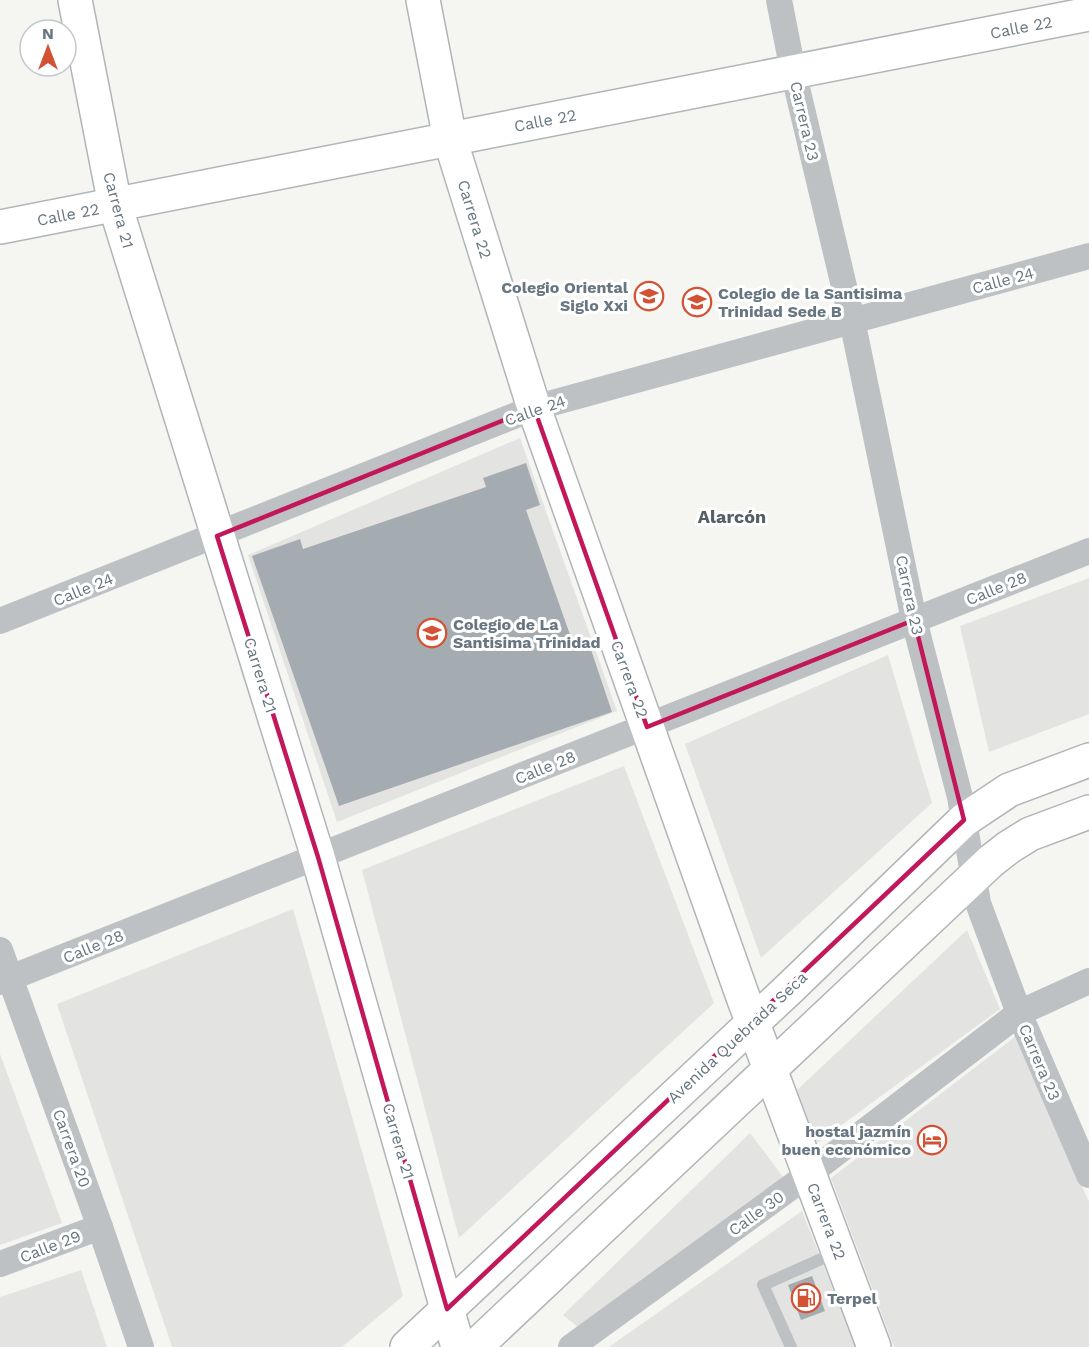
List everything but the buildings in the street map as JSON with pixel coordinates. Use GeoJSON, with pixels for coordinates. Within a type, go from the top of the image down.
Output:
{"type":"FeatureCollection","features":[{"type":"Feature","properties":{"kind":"street","name":"Carrera 21"},"geometry":{"type":"LineString","coordinates":[[75,0],[115,205],[318,857],[458,1347]]}},
{"type":"Feature","properties":{"kind":"street","name":"Carrera 22"},"geometry":{"type":"LineString","coordinates":[[423,0],[450,139],[534,408],[770,1070],[874,1347]]}},
{"type":"Feature","properties":{"kind":"street","name":"Carrera 23"},"geometry":{"type":"LineString","coordinates":[[779,0],[793,71],[852,320],[914,620],[960,797],[978,903],[1019,1012],[1089,1175]]}},
{"type":"Feature","properties":{"kind":"street","name":"Calle 22"},"geometry":{"type":"LineString","coordinates":[[0,227],[1089,14]]}},
{"type":"Feature","properties":{"kind":"street","name":"Calle 24"},"geometry":{"type":"LineString","coordinates":[[0,621],[534,408],[1089,256]]}},
{"type":"Feature","properties":{"kind":"street","name":"Calle 28"},"geometry":{"type":"LineString","coordinates":[[5,980],[1089,551]]}},
{"type":"Feature","properties":{"kind":"street","name":"Avenida Quebrada Seca"},"geometry":{"type":"LineString","coordinates":[[407,1347],[753,1023],[964,820],[1009,790],[1089,760]]}},
{"type":"Feature","properties":{"kind":"street"},"geometry":{"type":"LineString","coordinates":[[475,1347],[991,861],[1030,834],[1089,812]]}},
{"type":"Feature","properties":{"kind":"street","name":"Carrera 20"},"geometry":{"type":"LineString","coordinates":[[0,950],[5,980],[100,1227],[141,1347]]}},
{"type":"Feature","properties":{"kind":"street","name":"Calle 30"},"geometry":{"type":"LineString","coordinates":[[571,1347],[809,1174],[1019,1012],[1089,981]]}},
{"type":"Feature","properties":{"kind":"street","name":"Calle 29"},"geometry":{"type":"LineString","coordinates":[[0,1264],[100,1227]]}},
{"type":"Feature","properties":{"kind":"lane"},"geometry":{"type":"LineString","coordinates":[[791,1347],[763,1285],[838,1252]]}},
{"type":"Feature","properties":{"kind":"highlighted area"},"geometry":{"type":"Polygon","coordinates":[[[534,408],[647,727],[914,620],[964,820],[447,1309],[318,857],[217,536],[534,408]]]}},
{"type":"Feature","properties":{"kind":"shaded area","name":"Colegio de La Santisima Trinidad"},"geometry":{"type":"Polygon","coordinates":[[[520,438],[617,711],[337,822],[248,555],[520,438]]]}},
{"type":"Feature","properties":{"kind":"shaded area"},"geometry":{"type":"Polygon","coordinates":[[[1089,578],[1089,714],[989,752],[960,626],[1089,578]]]}},
{"type":"Feature","properties":{"kind":"shaded area"},"geometry":{"type":"Polygon","coordinates":[[[888,655],[932,803],[761,958],[685,744],[888,655]]]}},
{"type":"Feature","properties":{"kind":"shaded area"},"geometry":{"type":"Polygon","coordinates":[[[624,766],[714,1003],[459,1238],[362,870],[624,766]]]}},
{"type":"Feature","properties":{"kind":"shaded area"},"geometry":{"type":"Polygon","coordinates":[[[293,909],[403,1296],[342,1347],[172,1347],[57,1004],[293,909]]]}},
{"type":"Feature","properties":{"kind":"shaded area"},"geometry":{"type":"Polygon","coordinates":[[[967,930],[1000,1009],[817,1143],[796,1091],[967,930]]]}},
{"type":"Feature","properties":{"kind":"shaded area"},"geometry":{"type":"Polygon","coordinates":[[[1016,1036],[1089,1202],[1089,1347],[894,1347],[831,1178],[1016,1036]]]}},
{"type":"Feature","properties":{"kind":"shaded area"},"geometry":{"type":"Polygon","coordinates":[[[0,1054],[62,1223],[0,1245],[0,1054]]]}},
{"type":"Feature","properties":{"kind":"shaded area"},"geometry":{"type":"Polygon","coordinates":[[[750,1133],[784,1178],[579,1328],[563,1315],[750,1133]]]}},
{"type":"Feature","properties":{"kind":"shaded area"},"geometry":{"type":"Polygon","coordinates":[[[802,1211],[856,1347],[609,1347],[802,1211]]]}},
{"type":"Feature","properties":{"kind":"shaded area"},"geometry":{"type":"Polygon","coordinates":[[[81,1270],[107,1347],[0,1347],[0,1297],[81,1270]]]}},
{"type":"Feature","properties":{"kind":"place","name":"Colegio Oriental Siglo Xxi"},"geometry":{"type":"Point","coordinates":[649,296]}},
{"type":"Feature","properties":{"kind":"place","name":"Colegio de la Santisima Trinidad Sede B"},"geometry":{"type":"Point","coordinates":[697,302]}},
{"type":"Feature","properties":{"kind":"place","name":"Colegio de La Santisima Trinidad"},"geometry":{"type":"Point","coordinates":[432,633]}},
{"type":"Feature","properties":{"kind":"place","name":"hostal jazmín buen económico"},"geometry":{"type":"Point","coordinates":[932,1140]}},
{"type":"Feature","properties":{"kind":"place","name":"Terpel"},"geometry":{"type":"Point","coordinates":[806,1298]}},
{"type":"Feature","properties":{"kind":"district","name":"Alarcón"},"geometry":{"type":"Point","coordinates":[732,517]}}]}
